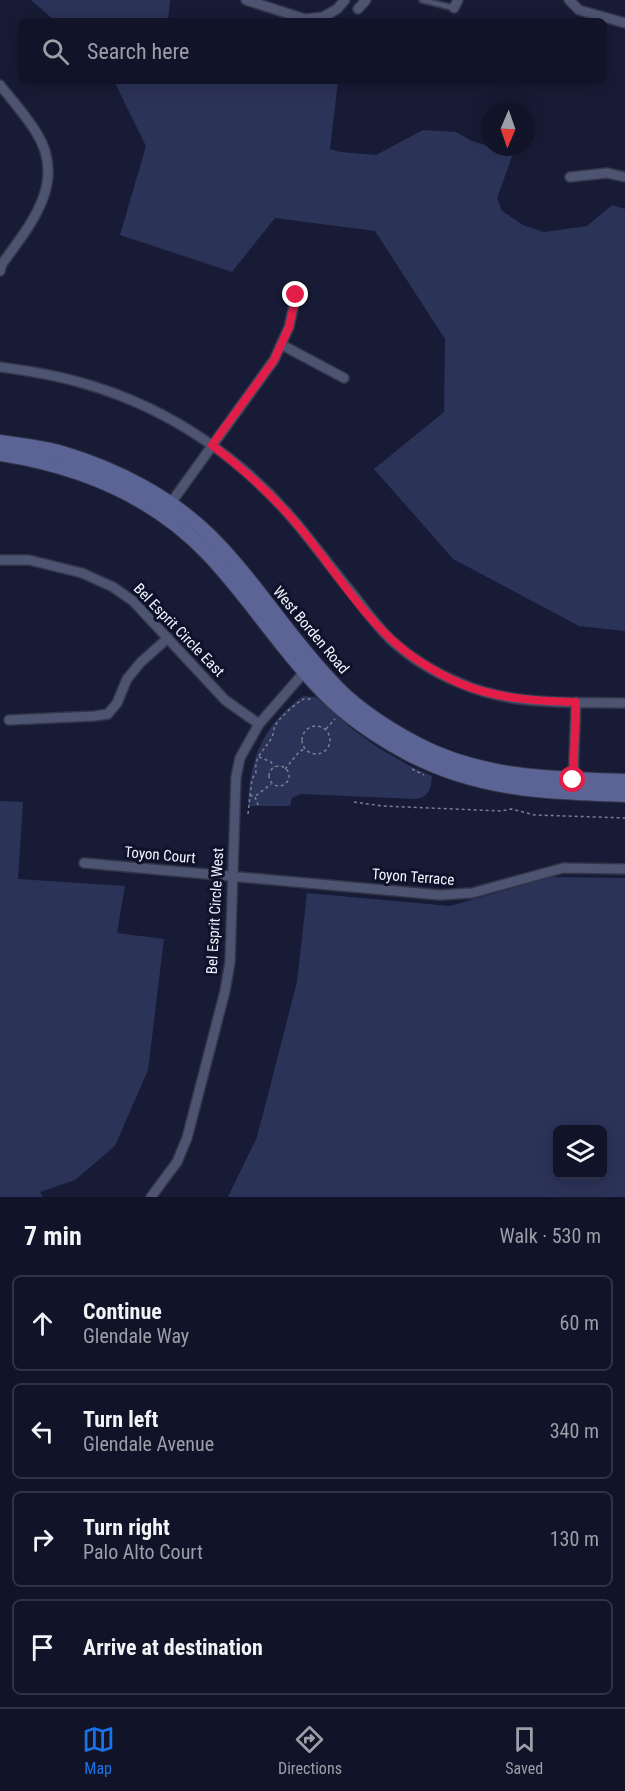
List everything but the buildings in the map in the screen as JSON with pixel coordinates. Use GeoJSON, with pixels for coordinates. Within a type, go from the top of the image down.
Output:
{"type":"FeatureCollection","features":[{"type":"Feature","properties":{"kind":"main road","name":"West Borden Road"},"geometry":{"type":"LineString","coordinates":[[0,442],[71,456],[119,474],[170,504],[211,537],[242,573],[309,667],[324,693],[356,721],[408,754],[435,766],[493,785],[533,790],[625,781]]}},
{"type":"Feature","properties":{"kind":"main road","name":"West Borden Road"},"geometry":{"type":"LineString","coordinates":[[0,454],[58,465],[80,473],[120,489],[162,516],[194,540],[209,555],[267,624],[309,667]]}},
{"type":"Feature","properties":{"kind":"main road","name":"West Borden Road"},"geometry":{"type":"LineString","coordinates":[[573,786],[625,795]]}},
{"type":"Feature","properties":{"kind":"street"},"geometry":{"type":"LineString","coordinates":[[246,0],[299,18]]}},
{"type":"Feature","properties":{"kind":"street"},"geometry":{"type":"LineString","coordinates":[[317,18],[337,9],[345,0]]}},
{"type":"Feature","properties":{"kind":"street"},"geometry":{"type":"LineString","coordinates":[[358,9],[366,0]]}},
{"type":"Feature","properties":{"kind":"street"},"geometry":{"type":"LineString","coordinates":[[569,0],[579,10],[625,23]]}},
{"type":"Feature","properties":{"kind":"street"},"geometry":{"type":"LineString","coordinates":[[0,85],[37,134],[46,156],[48,181],[43,201],[34,220],[2,264],[0,271]]}},
{"type":"Feature","properties":{"kind":"street"},"geometry":{"type":"LineString","coordinates":[[570,177],[606,173],[625,177]]}},
{"type":"Feature","properties":{"kind":"street"},"geometry":{"type":"LineString","coordinates":[[162,516],[274,360],[289,327],[296,295]]}},
{"type":"Feature","properties":{"kind":"street"},"geometry":{"type":"LineString","coordinates":[[282,345],[344,378]]}},
{"type":"Feature","properties":{"kind":"street"},"geometry":{"type":"LineString","coordinates":[[0,367],[32,371],[90,385],[150,408],[212,445],[272,496],[390,639],[435,671],[461,684],[520,699],[625,704]]}},
{"type":"Feature","properties":{"kind":"street","name":"Bel Esprit Circle East"},"geometry":{"type":"LineString","coordinates":[[0,560],[29,560],[82,573],[113,587],[133,601],[225,700],[258,724]]}},
{"type":"Feature","properties":{"kind":"street"},"geometry":{"type":"LineString","coordinates":[[9,720],[108,714],[117,703],[127,679],[141,662],[168,638]]}},
{"type":"Feature","properties":{"kind":"street","name":"Bel Esprit Circle West"},"geometry":{"type":"LineString","coordinates":[[151,1197],[177,1162],[187,1138],[225,991],[230,962],[236,777],[240,758],[258,724],[309,667]]}},
{"type":"Feature","properties":{"kind":"street"},"geometry":{"type":"LineString","coordinates":[[573,786],[576,702]]}},
{"type":"Feature","properties":{"kind":"street","name":"Toyon Court"},"geometry":{"type":"LineString","coordinates":[[84,863],[232,877]]}},
{"type":"Feature","properties":{"kind":"street","name":"Toyon Terrace"},"geometry":{"type":"LineString","coordinates":[[232,877],[452,895],[472,893],[563,867],[625,869]]}},
{"type":"Feature","properties":{"kind":"lane"},"geometry":{"type":"LineString","coordinates":[[422,0],[456,4]]}},
{"type":"Feature","properties":{"kind":"path"},"geometry":{"type":"LineString","coordinates":[[248,814],[252,779],[256,773],[255,766],[258,756],[274,734],[275,725],[303,699],[316,700]]}},
{"type":"Feature","properties":{"kind":"path"},"geometry":{"type":"LineString","coordinates":[[325,730],[335,719],[341,723]]}},
{"type":"Feature","properties":{"kind":"path"},"geometry":{"type":"LineString","coordinates":[[316,727],[325,730],[330,739],[325,751],[314,754],[305,749],[302,739],[306,730],[316,727]]}},
{"type":"Feature","properties":{"kind":"path"},"geometry":{"type":"LineString","coordinates":[[285,769],[299,752],[305,749]]}},
{"type":"Feature","properties":{"kind":"path"},"geometry":{"type":"LineString","coordinates":[[258,756],[271,762],[275,768]]}},
{"type":"Feature","properties":{"kind":"path"},"geometry":{"type":"LineString","coordinates":[[405,765],[431,777]]}},
{"type":"Feature","properties":{"kind":"path"},"geometry":{"type":"LineString","coordinates":[[275,768],[285,769],[288,777],[286,783],[280,786],[272,783],[269,775],[275,768]]}},
{"type":"Feature","properties":{"kind":"path"},"geometry":{"type":"LineString","coordinates":[[250,796],[255,796],[272,783]]}},
{"type":"Feature","properties":{"kind":"path"},"geometry":{"type":"LineString","coordinates":[[255,796],[258,805]]}},
{"type":"Feature","properties":{"kind":"path"},"geometry":{"type":"LineString","coordinates":[[354,802],[383,806],[501,811],[511,809],[535,815],[625,818]]}},
{"type":"Feature","properties":{"kind":"shaded area"},"geometry":{"type":"Polygon","coordinates":[[[31,0],[170,0],[168,18],[52,18],[31,0]]]}},
{"type":"Feature","properties":{"kind":"shaded area"},"geometry":{"type":"Polygon","coordinates":[[[115,84],[338,84],[330,149],[376,155],[423,130],[456,132],[481,144],[481,156],[512,156],[497,198],[502,211],[523,225],[544,232],[587,226],[612,205],[625,209],[625,631],[579,626],[453,559],[374,469],[444,412],[445,339],[375,231],[275,218],[232,272],[120,235],[146,146],[115,84]]]}},
{"type":"Feature","properties":{"kind":"shaded area"},"geometry":{"type":"Polygon","coordinates":[[[303,696],[316,697],[377,747],[432,776],[427,794],[415,799],[301,794],[292,798],[290,806],[248,806],[252,773],[261,744],[278,718],[303,696]]]}},
{"type":"Feature","properties":{"kind":"shaded area"},"geometry":{"type":"Polygon","coordinates":[[[0,801],[23,802],[18,879],[125,886],[117,933],[164,939],[148,1070],[115,1146],[75,1180],[40,1192],[43,1197],[0,1197],[0,801]]]}},
{"type":"Feature","properties":{"kind":"shaded area"},"geometry":{"type":"Polygon","coordinates":[[[551,877],[625,878],[625,1197],[228,1197],[257,1137],[297,982],[307,893],[450,906],[551,877]]]}},
{"type":"Feature","properties":{"kind":"route"},"geometry":{"type":"LineString","coordinates":[[296,295],[289,327],[274,360],[212,445],[272,496],[372,619],[390,639],[412,656],[461,684],[483,691],[520,699],[576,702],[573,780]]}}]}
